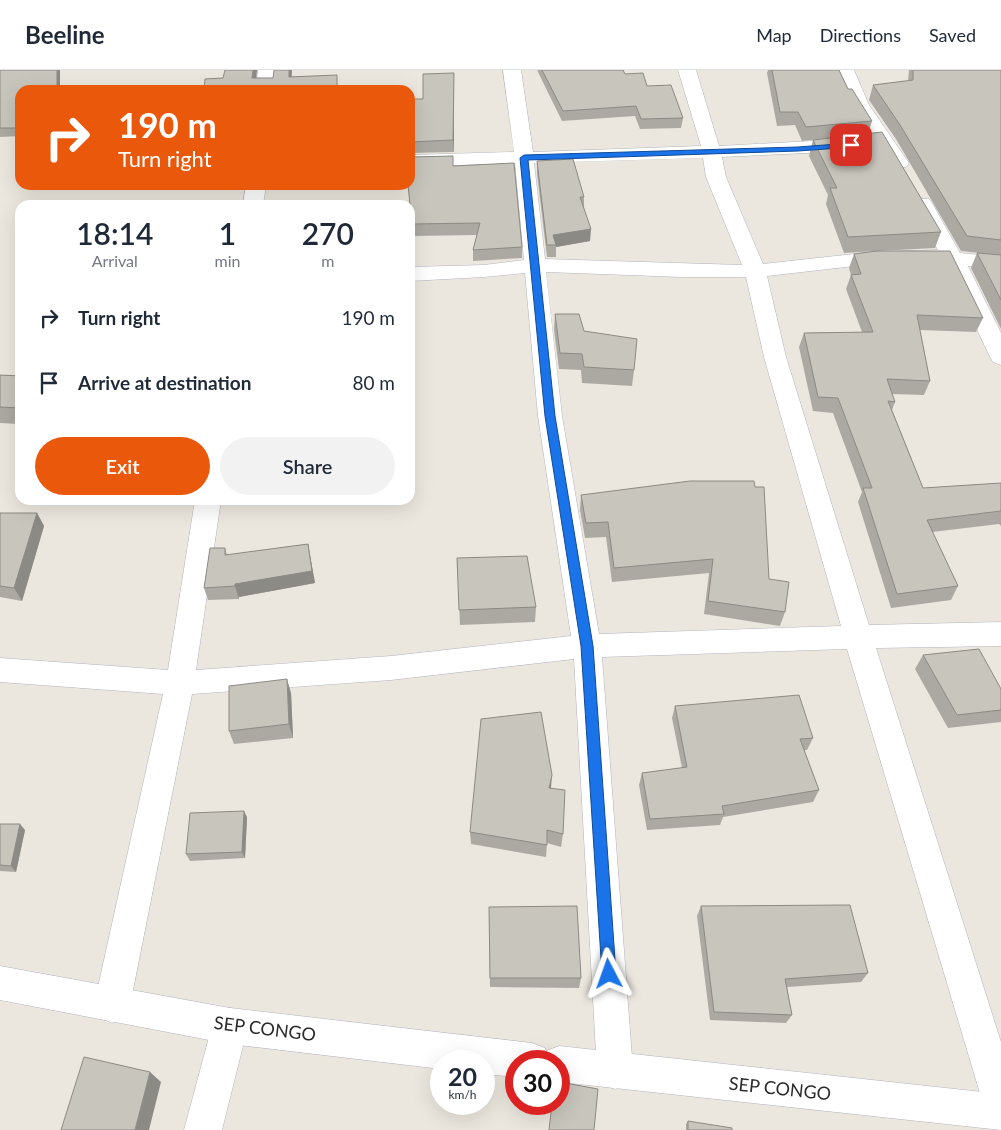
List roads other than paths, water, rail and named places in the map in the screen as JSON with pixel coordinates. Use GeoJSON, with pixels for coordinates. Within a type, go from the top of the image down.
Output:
{"type":"FeatureCollection","features":[{"type":"Feature","properties":{"kind":"street"},"geometry":{"type":"LineString","coordinates":[[266,85],[267,70]]}},
{"type":"Feature","properties":{"kind":"street"},"geometry":{"type":"LineString","coordinates":[[512,70],[524,158],[550,416],[587,646],[616,1071]]}},
{"type":"Feature","properties":{"kind":"street"},"geometry":{"type":"LineString","coordinates":[[686,70],[712,152],[716,177],[754,271],[775,358],[858,637],[1001,1100]]}},
{"type":"Feature","properties":{"kind":"street"},"geometry":{"type":"LineString","coordinates":[[845,70],[848,81],[858,100],[885,140],[952,257],[1001,357]]}},
{"type":"Feature","properties":{"kind":"street"},"geometry":{"type":"LineString","coordinates":[[415,161],[798,149],[885,140]]}},
{"type":"Feature","properties":{"kind":"street"},"geometry":{"type":"LineString","coordinates":[[415,274],[475,271],[535,265],[682,271],[754,271],[814,266],[872,258],[952,257],[1001,262]]}},
{"type":"Feature","properties":{"kind":"street"},"geometry":{"type":"LineString","coordinates":[[112,1005],[180,683],[207,505]]}},
{"type":"Feature","properties":{"kind":"street"},"geometry":{"type":"LineString","coordinates":[[0,670],[180,683],[390,668],[587,646],[1001,634]]}},
{"type":"Feature","properties":{"kind":"street","name":"SEP CONGO"},"geometry":{"type":"LineString","coordinates":[[0,983],[230,1026],[505,1058]]}},
{"type":"Feature","properties":{"kind":"street"},"geometry":{"type":"LineString","coordinates":[[203,1130],[230,1026]]}},
{"type":"Feature","properties":{"kind":"street","name":"SEP CONGO"},"geometry":{"type":"LineString","coordinates":[[570,1065],[1001,1113]]}}]}
